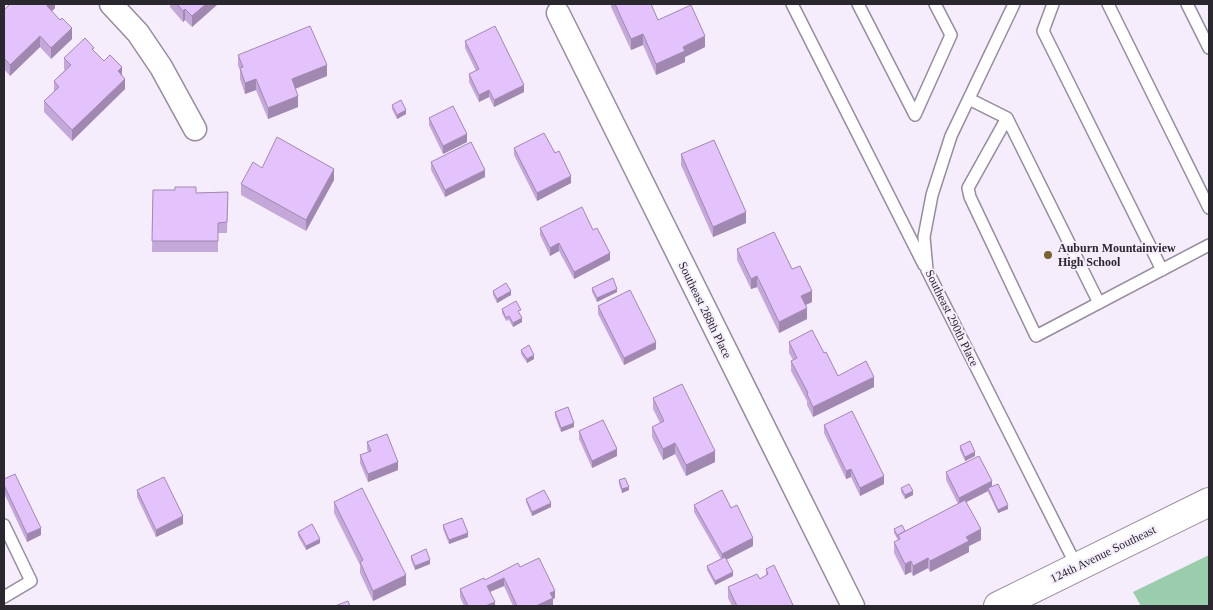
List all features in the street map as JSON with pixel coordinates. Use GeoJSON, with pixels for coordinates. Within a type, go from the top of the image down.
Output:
{"type":"FeatureCollection","features":[{"type":"Feature","properties":{"kind":"street"},"geometry":{"type":"LineString","coordinates":[[111,4],[138,33],[161,67],[195,129]]}},
{"type":"Feature","properties":{"kind":"street","name":"Southeast 288th Place"},"geometry":{"type":"LineString","coordinates":[[558,13],[853,606]]}},
{"type":"Feature","properties":{"kind":"street","name":"124th Avenue Southeast"},"geometry":{"type":"LineString","coordinates":[[998,606],[1209,502]]}},
{"type":"Feature","properties":{"kind":"lane"},"geometry":{"type":"LineString","coordinates":[[792,4],[926,270]]}},
{"type":"Feature","properties":{"kind":"lane"},"geometry":{"type":"LineString","coordinates":[[858,4],[915,115],[951,35],[935,4]]}},
{"type":"Feature","properties":{"kind":"lane","name":"Southeast 290th Place"},"geometry":{"type":"LineString","coordinates":[[1014,4],[951,136],[932,195],[924,237],[926,270],[1078,566]]}},
{"type":"Feature","properties":{"kind":"lane"},"geometry":{"type":"LineString","coordinates":[[1053,4],[1043,31],[1162,270]]}},
{"type":"Feature","properties":{"kind":"lane"},"geometry":{"type":"LineString","coordinates":[[1108,4],[1209,208]]}},
{"type":"Feature","properties":{"kind":"lane"},"geometry":{"type":"LineString","coordinates":[[1187,4],[1209,48]]}},
{"type":"Feature","properties":{"kind":"lane"},"geometry":{"type":"LineString","coordinates":[[968,100],[1007,118],[1099,303]]}},
{"type":"Feature","properties":{"kind":"lane"},"geometry":{"type":"LineString","coordinates":[[1007,118],[968,188],[970,197],[1036,336],[1209,245]]}},
{"type":"Feature","properties":{"kind":"lane"},"geometry":{"type":"LineString","coordinates":[[4,525],[31,581],[7,600]]}},
{"type":"Feature","properties":{"kind":"green space"},"geometry":{"type":"Polygon","coordinates":[[[1209,555],[1209,606],[1141,606],[1133,592],[1209,555]]]}},
{"type":"Feature","properties":{"kind":"building"},"geometry":{"type":"Polygon","coordinates":[[[10,4],[49,4],[47,6],[60,20],[62,18],[72,28],[51,48],[40,36],[10,65],[4,58],[4,10],[10,4]]]}},
{"type":"Feature","properties":{"kind":"building"},"geometry":{"type":"Polygon","coordinates":[[[177,4],[206,4],[192,16],[185,9],[183,11],[177,4]]]}},
{"type":"Feature","properties":{"kind":"building"},"geometry":{"type":"Polygon","coordinates":[[[615,4],[651,4],[658,20],[691,5],[705,36],[683,47],[685,51],[656,64],[643,34],[631,39],[615,4]]]}},
{"type":"Feature","properties":{"kind":"building"},"geometry":{"type":"Polygon","coordinates":[[[310,26],[327,65],[292,79],[298,96],[268,108],[256,79],[245,83],[240,68],[243,67],[238,55],[310,26]]]}},
{"type":"Feature","properties":{"kind":"building"},"geometry":{"type":"Polygon","coordinates":[[[495,26],[524,85],[494,100],[489,90],[479,95],[469,74],[479,69],[465,41],[495,26]]]}},
{"type":"Feature","properties":{"kind":"building"},"geometry":{"type":"Polygon","coordinates":[[[85,38],[94,48],[92,49],[104,61],[110,55],[122,67],[118,71],[125,79],[72,130],[44,101],[59,87],[54,81],[71,65],[64,58],[85,38]]]}},
{"type":"Feature","properties":{"kind":"building"},"geometry":{"type":"Polygon","coordinates":[[[401,100],[406,110],[397,115],[392,105],[401,100]]]}},
{"type":"Feature","properties":{"kind":"building"},"geometry":{"type":"Polygon","coordinates":[[[453,106],[467,134],[443,146],[429,118],[453,106]]]}},
{"type":"Feature","properties":{"kind":"building"},"geometry":{"type":"Polygon","coordinates":[[[544,133],[555,153],[559,151],[571,176],[537,193],[514,148],[544,133]]]}},
{"type":"Feature","properties":{"kind":"building"},"geometry":{"type":"Polygon","coordinates":[[[277,137],[334,169],[306,220],[241,184],[253,162],[262,168],[277,137]]]}},
{"type":"Feature","properties":{"kind":"building"},"geometry":{"type":"Polygon","coordinates":[[[714,140],[746,212],[713,227],[681,154],[714,140]]]}},
{"type":"Feature","properties":{"kind":"building"},"geometry":{"type":"Polygon","coordinates":[[[471,142],[485,170],[445,190],[431,162],[471,142]]]}},
{"type":"Feature","properties":{"kind":"building"},"geometry":{"type":"Polygon","coordinates":[[[175,187],[196,187],[196,193],[228,192],[227,222],[218,223],[218,241],[152,241],[153,190],[175,190],[175,187]]]}},
{"type":"Feature","properties":{"kind":"building"},"geometry":{"type":"Polygon","coordinates":[[[582,207],[593,230],[597,228],[610,253],[574,272],[559,243],[550,248],[540,228],[582,207]]]}},
{"type":"Feature","properties":{"kind":"building"},"geometry":{"type":"Polygon","coordinates":[[[774,232],[792,269],[800,266],[812,291],[801,296],[807,308],[779,322],[757,276],[751,279],[737,249],[774,232]]]}},
{"type":"Feature","properties":{"kind":"building"},"geometry":{"type":"Polygon","coordinates":[[[613,278],[617,289],[597,298],[592,288],[613,278]]]}},
{"type":"Feature","properties":{"kind":"building"},"geometry":{"type":"Polygon","coordinates":[[[506,283],[511,291],[497,299],[493,291],[506,283]]]}},
{"type":"Feature","properties":{"kind":"building"},"geometry":{"type":"Polygon","coordinates":[[[630,290],[656,342],[624,358],[598,306],[630,290]]]}},
{"type":"Feature","properties":{"kind":"building"},"geometry":{"type":"Polygon","coordinates":[[[516,301],[521,310],[518,311],[522,318],[513,323],[509,316],[506,318],[502,309],[516,301]]]}},
{"type":"Feature","properties":{"kind":"building"},"geometry":{"type":"Polygon","coordinates":[[[812,330],[838,376],[866,361],[874,377],[813,407],[808,393],[791,361],[797,358],[789,342],[812,330]]]}},
{"type":"Feature","properties":{"kind":"building"},"geometry":{"type":"Polygon","coordinates":[[[529,345],[534,355],[527,359],[521,350],[529,345]]]}},
{"type":"Feature","properties":{"kind":"building"},"geometry":{"type":"Polygon","coordinates":[[[682,384],[715,451],[686,465],[675,443],[663,449],[652,427],[664,421],[653,398],[682,384]]]}},
{"type":"Feature","properties":{"kind":"building"},"geometry":{"type":"Polygon","coordinates":[[[568,407],[574,423],[561,428],[555,412],[568,407]]]}},
{"type":"Feature","properties":{"kind":"building"},"geometry":{"type":"Polygon","coordinates":[[[852,411],[884,476],[860,488],[851,469],[846,471],[824,425],[852,411]]]}},
{"type":"Feature","properties":{"kind":"building"},"geometry":{"type":"Polygon","coordinates":[[[603,420],[617,449],[592,461],[579,431],[603,420]]]}},
{"type":"Feature","properties":{"kind":"building"},"geometry":{"type":"Polygon","coordinates":[[[387,434],[398,462],[368,474],[360,455],[371,451],[367,442],[387,434]]]}},
{"type":"Feature","properties":{"kind":"building"},"geometry":{"type":"Polygon","coordinates":[[[970,441],[975,452],[965,457],[960,446],[970,441]]]}},
{"type":"Feature","properties":{"kind":"building"},"geometry":{"type":"Polygon","coordinates":[[[979,456],[992,481],[959,498],[946,472],[979,456]]]}},
{"type":"Feature","properties":{"kind":"building"},"geometry":{"type":"Polygon","coordinates":[[[15,474],[41,528],[27,534],[4,485],[4,479],[15,474]]]}},
{"type":"Feature","properties":{"kind":"building"},"geometry":{"type":"Polygon","coordinates":[[[164,477],[183,516],[156,530],[137,490],[164,477]]]}},
{"type":"Feature","properties":{"kind":"building"},"geometry":{"type":"Polygon","coordinates":[[[625,478],[629,487],[622,489],[619,480],[625,478]]]}},
{"type":"Feature","properties":{"kind":"building"},"geometry":{"type":"Polygon","coordinates":[[[909,484],[913,491],[905,495],[901,488],[909,484]]]}},
{"type":"Feature","properties":{"kind":"building"},"geometry":{"type":"Polygon","coordinates":[[[998,484],[1008,505],[998,510],[988,488],[998,484]]]}},
{"type":"Feature","properties":{"kind":"building"},"geometry":{"type":"Polygon","coordinates":[[[362,488],[406,575],[373,591],[360,562],[363,560],[334,502],[362,488]]]}},
{"type":"Feature","properties":{"kind":"building"},"geometry":{"type":"Polygon","coordinates":[[[544,490],[551,503],[532,512],[526,499],[544,490]]]}},
{"type":"Feature","properties":{"kind":"building"},"geometry":{"type":"Polygon","coordinates":[[[722,490],[731,508],[737,505],[753,538],[722,554],[694,505],[722,490]]]}},
{"type":"Feature","properties":{"kind":"building"},"geometry":{"type":"Polygon","coordinates":[[[965,500],[981,529],[966,537],[969,541],[930,561],[928,558],[913,566],[911,561],[905,564],[894,542],[900,539],[898,535],[965,500]]]}},
{"type":"Feature","properties":{"kind":"building"},"geometry":{"type":"Polygon","coordinates":[[[462,518],[468,533],[449,540],[443,525],[462,518]]]}},
{"type":"Feature","properties":{"kind":"building"},"geometry":{"type":"Polygon","coordinates":[[[312,524],[320,539],[306,546],[298,532],[312,524]]]}},
{"type":"Feature","properties":{"kind":"building"},"geometry":{"type":"Polygon","coordinates":[[[902,525],[905,531],[898,535],[898,537],[894,529],[902,525]]]}},
{"type":"Feature","properties":{"kind":"building"},"geometry":{"type":"Polygon","coordinates":[[[426,549],[430,560],[415,566],[411,556],[426,549]]]}},
{"type":"Feature","properties":{"kind":"building"},"geometry":{"type":"Polygon","coordinates":[[[725,557],[733,572],[715,581],[707,566],[725,557]]]}},
{"type":"Feature","properties":{"kind":"building"},"geometry":{"type":"Polygon","coordinates":[[[539,558],[555,591],[550,593],[553,598],[536,606],[517,606],[504,578],[487,586],[495,602],[485,606],[468,606],[460,589],[484,578],[485,580],[518,563],[520,567],[539,558]]]}},
{"type":"Feature","properties":{"kind":"building"},"geometry":{"type":"Polygon","coordinates":[[[774,565],[793,605],[737,606],[728,587],[757,574],[760,579],[768,574],[766,569],[774,565]]]}},
{"type":"Feature","properties":{"kind":"building"},"geometry":{"type":"Polygon","coordinates":[[[348,601],[350,606],[335,606],[348,601]]]}},
{"type":"Feature","properties":{"kind":"place","name":"Auburn Mountainview High School"},"geometry":{"type":"Point","coordinates":[1048,255]}}]}
